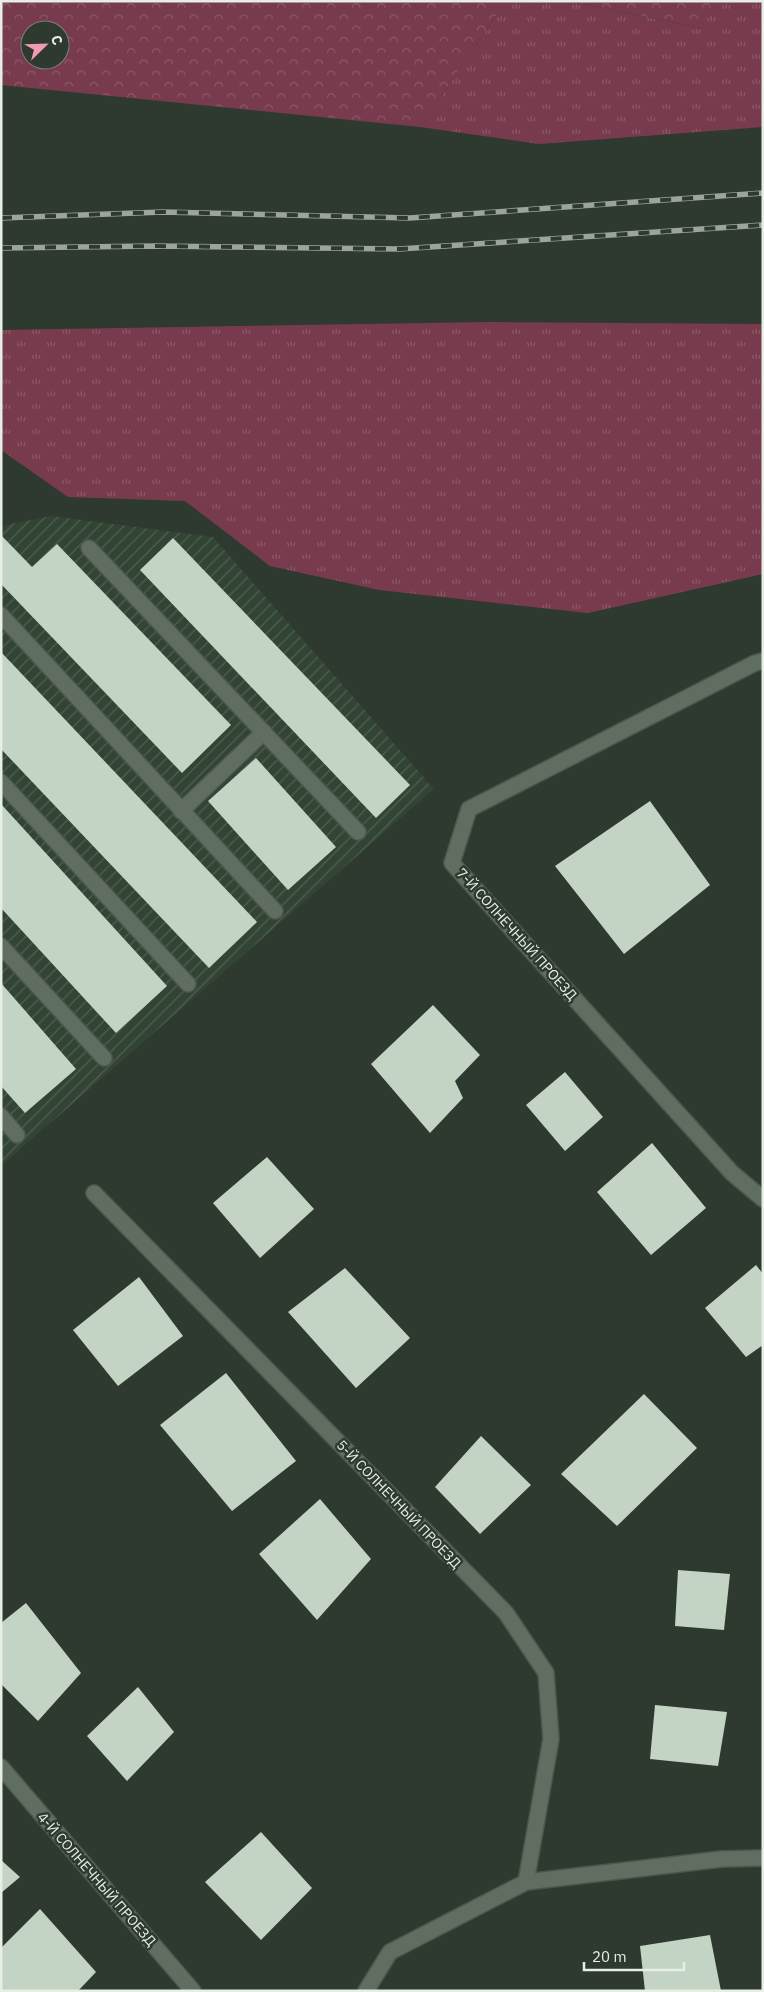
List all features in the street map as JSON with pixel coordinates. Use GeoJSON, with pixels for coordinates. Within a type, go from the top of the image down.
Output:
{"type":"FeatureCollection","features":[{"type":"Feature","properties":{"kind":"street"},"geometry":{"type":"LineString","coordinates":[[89,548],[358,832]]}},
{"type":"Feature","properties":{"kind":"street"},"geometry":{"type":"LineString","coordinates":[[1,615],[275,911]]}},
{"type":"Feature","properties":{"kind":"street","name":"7-Й СОЛНЕЧНЫЙ ПРОЕЗД"},"geometry":{"type":"LineString","coordinates":[[763,661],[746,667],[469,809],[452,863],[732,1174],[763,1199]]}},
{"type":"Feature","properties":{"kind":"street"},"geometry":{"type":"LineString","coordinates":[[181,811],[264,732]]}},
{"type":"Feature","properties":{"kind":"street"},"geometry":{"type":"LineString","coordinates":[[1,782],[188,984]]}},
{"type":"Feature","properties":{"kind":"street"},"geometry":{"type":"LineString","coordinates":[[1,946],[104,1058]]}},
{"type":"Feature","properties":{"kind":"street"},"geometry":{"type":"LineString","coordinates":[[1,1116],[17,1135]]}},
{"type":"Feature","properties":{"kind":"street","name":"5-Й СОЛНЕЧНЫЙ ПРОЕЗД"},"geometry":{"type":"LineString","coordinates":[[94,1193],[506,1613],[546,1673],[551,1739],[526,1882]]}},
{"type":"Feature","properties":{"kind":"street","name":"4-Й СОЛНЕЧНЫЙ ПРОЕЗД"},"geometry":{"type":"LineString","coordinates":[[1,1767],[193,1991]]}},
{"type":"Feature","properties":{"kind":"street"},"geometry":{"type":"LineString","coordinates":[[366,1991],[390,1952],[526,1882],[722,1859],[763,1858]]}},
{"type":"Feature","properties":{"kind":"shaded area"},"geometry":{"type":"Polygon","coordinates":[[[51,516],[213,537],[434,789],[1,1166],[1,526],[51,516]]]}},
{"type":"Feature","properties":{"kind":"green space"},"geometry":{"type":"Polygon","coordinates":[[[1,1],[506,1],[420,127],[1,85],[1,1]]]}},
{"type":"Feature","properties":{"kind":"green space"},"geometry":{"type":"Polygon","coordinates":[[[506,1],[569,1],[700,28],[719,1],[763,1],[763,127],[539,144],[420,127],[506,1]]]}},
{"type":"Feature","properties":{"kind":"green space"},"geometry":{"type":"Polygon","coordinates":[[[569,1],[719,1],[701,28],[569,1]]]}},
{"type":"Feature","properties":{"kind":"green space"},"geometry":{"type":"Polygon","coordinates":[[[491,322],[763,324],[763,574],[588,613],[379,590],[270,566],[185,501],[68,497],[1,450],[1,330],[491,322]]]}},
{"type":"Feature","properties":{"kind":"building"},"geometry":{"type":"Polygon","coordinates":[[[1,535],[32,567],[57,544],[231,725],[182,773],[1,584],[1,535]]]}},
{"type":"Feature","properties":{"kind":"building"},"geometry":{"type":"Polygon","coordinates":[[[173,538],[410,785],[376,818],[140,570],[173,538]]]}},
{"type":"Feature","properties":{"kind":"building"},"geometry":{"type":"Polygon","coordinates":[[[1,652],[257,922],[209,968],[1,749],[1,652]]]}},
{"type":"Feature","properties":{"kind":"building"},"geometry":{"type":"Polygon","coordinates":[[[256,758],[336,847],[288,890],[208,801],[256,758]]]}},
{"type":"Feature","properties":{"kind":"building"},"geometry":{"type":"Polygon","coordinates":[[[650,801],[710,885],[624,954],[555,866],[650,801]]]}},
{"type":"Feature","properties":{"kind":"building"},"geometry":{"type":"Polygon","coordinates":[[[1,804],[167,986],[116,1033],[1,908],[1,804]]]}},
{"type":"Feature","properties":{"kind":"building"},"geometry":{"type":"Polygon","coordinates":[[[1,983],[76,1069],[25,1113],[1,1086],[1,983]]]}},
{"type":"Feature","properties":{"kind":"building"},"geometry":{"type":"Polygon","coordinates":[[[433,1005],[480,1055],[455,1081],[463,1098],[430,1133],[371,1064],[433,1005]]]}},
{"type":"Feature","properties":{"kind":"building"},"geometry":{"type":"Polygon","coordinates":[[[565,1072],[603,1117],[565,1151],[526,1105],[565,1072]]]}},
{"type":"Feature","properties":{"kind":"building"},"geometry":{"type":"Polygon","coordinates":[[[652,1143],[706,1208],[651,1255],[597,1192],[652,1143]]]}},
{"type":"Feature","properties":{"kind":"building"},"geometry":{"type":"Polygon","coordinates":[[[267,1157],[314,1209],[260,1258],[213,1203],[267,1157]]]}},
{"type":"Feature","properties":{"kind":"building"},"geometry":{"type":"Polygon","coordinates":[[[756,1265],[763,1274],[763,1345],[746,1357],[705,1308],[756,1265]]]}},
{"type":"Feature","properties":{"kind":"building"},"geometry":{"type":"Polygon","coordinates":[[[345,1268],[410,1338],[356,1388],[288,1312],[345,1268]]]}},
{"type":"Feature","properties":{"kind":"building"},"geometry":{"type":"Polygon","coordinates":[[[139,1277],[183,1336],[118,1386],[73,1330],[139,1277]]]}},
{"type":"Feature","properties":{"kind":"building"},"geometry":{"type":"Polygon","coordinates":[[[226,1373],[296,1461],[232,1511],[160,1425],[226,1373]]]}},
{"type":"Feature","properties":{"kind":"building"},"geometry":{"type":"Polygon","coordinates":[[[644,1394],[697,1448],[617,1526],[561,1474],[644,1394]]]}},
{"type":"Feature","properties":{"kind":"building"},"geometry":{"type":"Polygon","coordinates":[[[481,1436],[531,1485],[480,1534],[435,1487],[481,1436]]]}},
{"type":"Feature","properties":{"kind":"building"},"geometry":{"type":"Polygon","coordinates":[[[320,1499],[371,1559],[317,1620],[259,1554],[320,1499]]]}},
{"type":"Feature","properties":{"kind":"building"},"geometry":{"type":"Polygon","coordinates":[[[678,1570],[730,1574],[724,1630],[675,1626],[678,1570]]]}},
{"type":"Feature","properties":{"kind":"building"},"geometry":{"type":"Polygon","coordinates":[[[26,1603],[81,1673],[38,1721],[1,1684],[1,1623],[26,1603]]]}},
{"type":"Feature","properties":{"kind":"building"},"geometry":{"type":"Polygon","coordinates":[[[138,1687],[174,1732],[127,1781],[87,1736],[138,1687]]]}},
{"type":"Feature","properties":{"kind":"building"},"geometry":{"type":"Polygon","coordinates":[[[655,1705],[727,1712],[718,1766],[650,1759],[655,1705]]]}},
{"type":"Feature","properties":{"kind":"building"},"geometry":{"type":"Polygon","coordinates":[[[261,1832],[312,1888],[261,1940],[205,1882],[261,1832]]]}},
{"type":"Feature","properties":{"kind":"building"},"geometry":{"type":"Polygon","coordinates":[[[1,1860],[20,1877],[1,1893],[1,1860]]]}},
{"type":"Feature","properties":{"kind":"building"},"geometry":{"type":"Polygon","coordinates":[[[40,1909],[96,1972],[78,1991],[1,1991],[1,1948],[40,1909]]]}},
{"type":"Feature","properties":{"kind":"building"},"geometry":{"type":"Polygon","coordinates":[[[710,1935],[721,1991],[645,1991],[640,1946],[710,1935]]]}},
{"type":"Feature","properties":{"kind":"railway"},"geometry":{"type":"LineString","coordinates":[[1,218],[163,212],[410,218],[763,193]]}},
{"type":"Feature","properties":{"kind":"railway"},"geometry":{"type":"LineString","coordinates":[[1,248],[155,246],[399,249],[763,225]]}}]}
